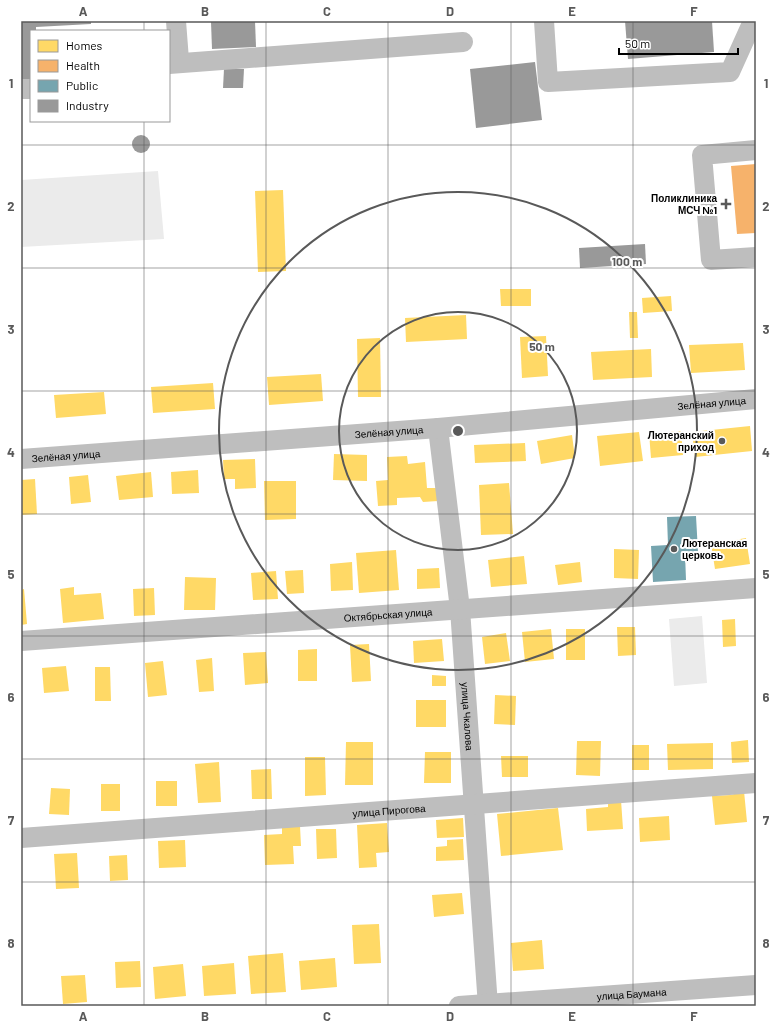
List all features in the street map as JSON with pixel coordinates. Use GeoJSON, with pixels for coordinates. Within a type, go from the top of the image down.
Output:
{"type":"FeatureCollection","features":[{"type":"Feature","properties":{"kind":"street"},"geometry":{"type":"LineString","coordinates":[[176,21],[174,62],[463,42]]}},
{"type":"Feature","properties":{"kind":"street"},"geometry":{"type":"LineString","coordinates":[[544,21],[548,82],[730,72],[753,21]]}},
{"type":"Feature","properties":{"kind":"street"},"geometry":{"type":"LineString","coordinates":[[756,150],[702,155],[711,260],[756,257]]}},
{"type":"Feature","properties":{"kind":"street","name":"Зелёная улица"},"geometry":{"type":"LineString","coordinates":[[21,458],[438,428],[756,399]]}},
{"type":"Feature","properties":{"kind":"street","name":"улица Чкалова"},"geometry":{"type":"LineString","coordinates":[[438,428],[460,609],[472,804],[488,1005]]}},
{"type":"Feature","properties":{"kind":"street","name":"Октябрьская улица"},"geometry":{"type":"LineString","coordinates":[[21,641],[756,588]]}},
{"type":"Feature","properties":{"kind":"street","name":"улица Пирогова"},"geometry":{"type":"LineString","coordinates":[[21,838],[756,783]]}},
{"type":"Feature","properties":{"kind":"street","name":"улица Баумана"},"geometry":{"type":"LineString","coordinates":[[459,1006],[668,999],[756,985]]}},
{"type":"Feature","properties":{"kind":"shaded area"},"geometry":{"type":"Polygon","coordinates":[[[158,171],[164,239],[21,247],[21,180],[158,171]]]}},
{"type":"Feature","properties":{"kind":"shaded area"},"geometry":{"type":"Polygon","coordinates":[[[702,616],[707,683],[674,686],[669,619],[702,616]]]}},
{"type":"Feature","properties":{"kind":"building: Homes"},"geometry":{"type":"Polygon","coordinates":[[[283,190],[286,271],[258,272],[255,191],[283,190]]]}},
{"type":"Feature","properties":{"kind":"building: Homes"},"geometry":{"type":"Polygon","coordinates":[[[500,289],[531,289],[531,306],[501,306],[500,289]]]}},
{"type":"Feature","properties":{"kind":"building: Homes"},"geometry":{"type":"Polygon","coordinates":[[[671,296],[672,311],[643,313],[642,298],[671,296]]]}},
{"type":"Feature","properties":{"kind":"building: Homes"},"geometry":{"type":"Polygon","coordinates":[[[629,312],[637,312],[638,338],[630,338],[629,312]]]}},
{"type":"Feature","properties":{"kind":"building: Homes"},"geometry":{"type":"Polygon","coordinates":[[[466,315],[467,339],[406,342],[405,318],[466,315]]]}},
{"type":"Feature","properties":{"kind":"building: Homes"},"geometry":{"type":"Polygon","coordinates":[[[546,336],[548,376],[522,378],[520,337],[546,336]]]}},
{"type":"Feature","properties":{"kind":"building: Homes"},"geometry":{"type":"Polygon","coordinates":[[[380,338],[381,397],[358,397],[357,339],[380,338]]]}},
{"type":"Feature","properties":{"kind":"building: Homes"},"geometry":{"type":"Polygon","coordinates":[[[743,343],[745,370],[691,373],[689,345],[743,343]]]}},
{"type":"Feature","properties":{"kind":"building: Homes"},"geometry":{"type":"Polygon","coordinates":[[[651,349],[652,377],[593,380],[591,352],[651,349]]]}},
{"type":"Feature","properties":{"kind":"building: Homes"},"geometry":{"type":"Polygon","coordinates":[[[321,374],[323,401],[269,405],[267,377],[321,374]]]}},
{"type":"Feature","properties":{"kind":"building: Homes"},"geometry":{"type":"Polygon","coordinates":[[[213,383],[215,409],[153,413],[151,387],[213,383]]]}},
{"type":"Feature","properties":{"kind":"building: Homes"},"geometry":{"type":"Polygon","coordinates":[[[104,392],[106,414],[56,418],[54,395],[104,392]]]}},
{"type":"Feature","properties":{"kind":"building: Homes","name":"Лютеранский приход"},"geometry":{"type":"Polygon","coordinates":[[[750,426],[752,451],[695,457],[692,432],[750,426]]]}},
{"type":"Feature","properties":{"kind":"building: Homes"},"geometry":{"type":"Polygon","coordinates":[[[681,431],[683,455],[651,458],[649,433],[681,431]]]}},
{"type":"Feature","properties":{"kind":"building: Homes"},"geometry":{"type":"Polygon","coordinates":[[[639,432],[643,461],[600,466],[597,436],[639,432]]]}},
{"type":"Feature","properties":{"kind":"building: Homes"},"geometry":{"type":"Polygon","coordinates":[[[572,435],[575,458],[541,464],[537,441],[572,435]]]}},
{"type":"Feature","properties":{"kind":"building: Homes"},"geometry":{"type":"Polygon","coordinates":[[[525,443],[526,461],[475,463],[474,445],[525,443]]]}},
{"type":"Feature","properties":{"kind":"building: Homes"},"geometry":{"type":"Polygon","coordinates":[[[334,454],[367,455],[367,481],[333,480],[334,454]]]}},
{"type":"Feature","properties":{"kind":"building: Homes"},"geometry":{"type":"Polygon","coordinates":[[[407,456],[408,464],[425,462],[427,488],[437,488],[438,501],[423,502],[420,497],[397,498],[397,505],[378,506],[376,481],[388,480],[387,457],[407,456]]]}},
{"type":"Feature","properties":{"kind":"building: Homes"},"geometry":{"type":"Polygon","coordinates":[[[255,459],[256,488],[235,489],[235,479],[224,479],[223,460],[255,459]]]}},
{"type":"Feature","properties":{"kind":"building: Homes"},"geometry":{"type":"Polygon","coordinates":[[[198,470],[199,493],[172,494],[171,472],[198,470]]]}},
{"type":"Feature","properties":{"kind":"building: Homes"},"geometry":{"type":"Polygon","coordinates":[[[151,472],[153,497],[119,500],[116,476],[151,472]]]}},
{"type":"Feature","properties":{"kind":"building: Homes"},"geometry":{"type":"Polygon","coordinates":[[[88,475],[91,502],[71,504],[69,477],[88,475]]]}},
{"type":"Feature","properties":{"kind":"building: Homes"},"geometry":{"type":"Polygon","coordinates":[[[35,479],[37,514],[21,515],[21,480],[35,479]]]}},
{"type":"Feature","properties":{"kind":"building: Homes"},"geometry":{"type":"Polygon","coordinates":[[[264,481],[296,481],[296,519],[265,520],[264,481]]]}},
{"type":"Feature","properties":{"kind":"building: Homes"},"geometry":{"type":"Polygon","coordinates":[[[509,483],[513,534],[481,535],[479,485],[509,483]]]}},
{"type":"Feature","properties":{"kind":"building: Homes"},"geometry":{"type":"Polygon","coordinates":[[[746,538],[750,564],[715,569],[711,544],[746,538]]]}},
{"type":"Feature","properties":{"kind":"building: Homes"},"geometry":{"type":"Polygon","coordinates":[[[614,549],[639,550],[638,579],[614,578],[614,549]]]}},
{"type":"Feature","properties":{"kind":"building: Homes"},"geometry":{"type":"Polygon","coordinates":[[[396,550],[399,590],[359,593],[356,553],[396,550]]]}},
{"type":"Feature","properties":{"kind":"building: Homes"},"geometry":{"type":"Polygon","coordinates":[[[524,556],[527,584],[491,587],[488,560],[524,556]]]}},
{"type":"Feature","properties":{"kind":"building: Homes"},"geometry":{"type":"Polygon","coordinates":[[[352,562],[353,590],[331,591],[330,564],[352,562]]]}},
{"type":"Feature","properties":{"kind":"building: Homes"},"geometry":{"type":"Polygon","coordinates":[[[580,562],[582,582],[558,585],[555,565],[580,562]]]}},
{"type":"Feature","properties":{"kind":"building: Homes"},"geometry":{"type":"Polygon","coordinates":[[[439,568],[440,588],[417,589],[417,569],[439,568]]]}},
{"type":"Feature","properties":{"kind":"building: Homes"},"geometry":{"type":"Polygon","coordinates":[[[303,570],[304,593],[287,594],[285,571],[303,570]]]}},
{"type":"Feature","properties":{"kind":"building: Homes"},"geometry":{"type":"Polygon","coordinates":[[[276,571],[278,599],[253,600],[251,573],[276,571]]]}},
{"type":"Feature","properties":{"kind":"building: Homes"},"geometry":{"type":"Polygon","coordinates":[[[185,577],[216,578],[215,610],[184,610],[185,577]]]}},
{"type":"Feature","properties":{"kind":"building: Homes"},"geometry":{"type":"Polygon","coordinates":[[[74,587],[74,595],[101,593],[104,619],[63,623],[60,589],[74,587]]]}},
{"type":"Feature","properties":{"kind":"building: Homes"},"geometry":{"type":"Polygon","coordinates":[[[154,588],[155,615],[134,616],[133,589],[154,588]]]}},
{"type":"Feature","properties":{"kind":"building: Homes"},"geometry":{"type":"Polygon","coordinates":[[[24,589],[27,624],[21,625],[21,590],[24,589]]]}},
{"type":"Feature","properties":{"kind":"building: Homes"},"geometry":{"type":"Polygon","coordinates":[[[735,619],[736,646],[723,647],[722,620],[735,619]]]}},
{"type":"Feature","properties":{"kind":"building: Homes"},"geometry":{"type":"Polygon","coordinates":[[[617,627],[635,627],[636,655],[618,656],[617,627]]]}},
{"type":"Feature","properties":{"kind":"building: Homes"},"geometry":{"type":"Polygon","coordinates":[[[551,629],[554,659],[525,662],[522,632],[551,629]]]}},
{"type":"Feature","properties":{"kind":"building: Homes"},"geometry":{"type":"Polygon","coordinates":[[[566,629],[585,629],[585,660],[566,660],[566,629]]]}},
{"type":"Feature","properties":{"kind":"building: Homes"},"geometry":{"type":"Polygon","coordinates":[[[506,633],[510,661],[485,664],[482,637],[506,633]]]}},
{"type":"Feature","properties":{"kind":"building: Homes"},"geometry":{"type":"Polygon","coordinates":[[[442,639],[444,661],[414,663],[413,641],[442,639]]]}},
{"type":"Feature","properties":{"kind":"building: Homes"},"geometry":{"type":"Polygon","coordinates":[[[369,644],[371,681],[352,682],[350,645],[369,644]]]}},
{"type":"Feature","properties":{"kind":"building: Homes"},"geometry":{"type":"Polygon","coordinates":[[[317,649],[317,681],[298,681],[298,650],[317,649]]]}},
{"type":"Feature","properties":{"kind":"building: Homes"},"geometry":{"type":"Polygon","coordinates":[[[266,652],[268,683],[245,685],[243,653],[266,652]]]}},
{"type":"Feature","properties":{"kind":"building: Homes"},"geometry":{"type":"Polygon","coordinates":[[[212,658],[214,691],[199,692],[196,660],[212,658]]]}},
{"type":"Feature","properties":{"kind":"building: Homes"},"geometry":{"type":"Polygon","coordinates":[[[163,661],[167,695],[148,697],[145,663],[163,661]]]}},
{"type":"Feature","properties":{"kind":"building: Homes"},"geometry":{"type":"Polygon","coordinates":[[[66,666],[69,691],[44,693],[42,668],[66,666]]]}},
{"type":"Feature","properties":{"kind":"building: Homes"},"geometry":{"type":"Polygon","coordinates":[[[95,667],[110,667],[111,701],[95,701],[95,667]]]}},
{"type":"Feature","properties":{"kind":"building: Homes"},"geometry":{"type":"Polygon","coordinates":[[[432,675],[446,676],[446,686],[432,686],[432,675]]]}},
{"type":"Feature","properties":{"kind":"building: Homes"},"geometry":{"type":"Polygon","coordinates":[[[495,695],[516,696],[515,725],[494,724],[495,695]]]}},
{"type":"Feature","properties":{"kind":"building: Homes"},"geometry":{"type":"Polygon","coordinates":[[[416,700],[446,700],[446,727],[416,727],[416,700]]]}},
{"type":"Feature","properties":{"kind":"building: Homes"},"geometry":{"type":"Polygon","coordinates":[[[748,740],[749,762],[732,763],[731,742],[748,740]]]}},
{"type":"Feature","properties":{"kind":"building: Homes"},"geometry":{"type":"Polygon","coordinates":[[[577,741],[601,741],[600,776],[576,775],[577,741]]]}},
{"type":"Feature","properties":{"kind":"building: Homes"},"geometry":{"type":"Polygon","coordinates":[[[346,742],[373,742],[373,785],[345,785],[346,742]]]}},
{"type":"Feature","properties":{"kind":"building: Homes"},"geometry":{"type":"Polygon","coordinates":[[[713,743],[713,769],[668,770],[667,744],[713,743]]]}},
{"type":"Feature","properties":{"kind":"building: Homes"},"geometry":{"type":"Polygon","coordinates":[[[632,745],[649,745],[649,770],[632,770],[632,745]]]}},
{"type":"Feature","properties":{"kind":"building: Homes"},"geometry":{"type":"Polygon","coordinates":[[[425,752],[451,752],[451,783],[424,783],[425,752]]]}},
{"type":"Feature","properties":{"kind":"building: Homes"},"geometry":{"type":"Polygon","coordinates":[[[501,756],[528,756],[528,777],[502,777],[501,756]]]}},
{"type":"Feature","properties":{"kind":"building: Homes"},"geometry":{"type":"Polygon","coordinates":[[[305,757],[325,757],[326,795],[305,796],[305,757]]]}},
{"type":"Feature","properties":{"kind":"building: Homes"},"geometry":{"type":"Polygon","coordinates":[[[219,762],[221,802],[198,803],[195,764],[219,762]]]}},
{"type":"Feature","properties":{"kind":"building: Homes"},"geometry":{"type":"Polygon","coordinates":[[[271,769],[272,799],[252,799],[251,770],[271,769]]]}},
{"type":"Feature","properties":{"kind":"building: Homes"},"geometry":{"type":"Polygon","coordinates":[[[156,781],[177,781],[177,806],[156,806],[156,781]]]}},
{"type":"Feature","properties":{"kind":"building: Homes"},"geometry":{"type":"Polygon","coordinates":[[[101,784],[120,784],[120,811],[101,811],[101,784]]]}},
{"type":"Feature","properties":{"kind":"building: Homes"},"geometry":{"type":"Polygon","coordinates":[[[51,788],[70,789],[69,815],[49,814],[51,788]]]}},
{"type":"Feature","properties":{"kind":"building: Homes"},"geometry":{"type":"Polygon","coordinates":[[[744,791],[747,822],[715,825],[712,796],[731,795],[744,791]]]}},
{"type":"Feature","properties":{"kind":"building: Homes"},"geometry":{"type":"Polygon","coordinates":[[[621,800],[623,829],[587,831],[586,809],[608,807],[608,801],[621,800]]]}},
{"type":"Feature","properties":{"kind":"building: Homes"},"geometry":{"type":"Polygon","coordinates":[[[558,808],[563,850],[501,856],[497,814],[558,808]]]}},
{"type":"Feature","properties":{"kind":"building: Homes"},"geometry":{"type":"Polygon","coordinates":[[[669,816],[670,840],[640,842],[639,818],[669,816]]]}},
{"type":"Feature","properties":{"kind":"building: Homes"},"geometry":{"type":"Polygon","coordinates":[[[463,818],[464,837],[437,838],[436,820],[463,818]]]}},
{"type":"Feature","properties":{"kind":"building: Homes"},"geometry":{"type":"Polygon","coordinates":[[[387,823],[389,852],[376,853],[377,867],[359,868],[357,825],[387,823]]]}},
{"type":"Feature","properties":{"kind":"building: Homes"},"geometry":{"type":"Polygon","coordinates":[[[300,826],[301,846],[293,846],[294,864],[265,865],[264,835],[282,834],[282,827],[300,826]]]}},
{"type":"Feature","properties":{"kind":"building: Homes"},"geometry":{"type":"Polygon","coordinates":[[[316,829],[336,829],[337,858],[317,859],[316,829]]]}},
{"type":"Feature","properties":{"kind":"building: Homes"},"geometry":{"type":"Polygon","coordinates":[[[463,839],[464,860],[436,861],[436,847],[447,846],[447,840],[463,839]]]}},
{"type":"Feature","properties":{"kind":"building: Homes"},"geometry":{"type":"Polygon","coordinates":[[[185,840],[186,867],[159,868],[158,841],[185,840]]]}},
{"type":"Feature","properties":{"kind":"building: Homes"},"geometry":{"type":"Polygon","coordinates":[[[77,853],[79,888],[56,889],[54,854],[77,853]]]}},
{"type":"Feature","properties":{"kind":"building: Homes"},"geometry":{"type":"Polygon","coordinates":[[[127,855],[128,880],[110,881],[109,856],[127,855]]]}},
{"type":"Feature","properties":{"kind":"building: Homes"},"geometry":{"type":"Polygon","coordinates":[[[462,893],[464,914],[434,917],[432,895],[462,893]]]}},
{"type":"Feature","properties":{"kind":"building: Homes"},"geometry":{"type":"Polygon","coordinates":[[[379,924],[381,963],[354,964],[352,925],[379,924]]]}},
{"type":"Feature","properties":{"kind":"building: Homes"},"geometry":{"type":"Polygon","coordinates":[[[542,940],[544,969],[513,971],[511,943],[542,940]]]}},
{"type":"Feature","properties":{"kind":"building: Homes"},"geometry":{"type":"Polygon","coordinates":[[[283,953],[286,992],[251,994],[248,956],[283,953]]]}},
{"type":"Feature","properties":{"kind":"building: Homes"},"geometry":{"type":"Polygon","coordinates":[[[335,958],[337,987],[301,990],[299,961],[335,958]]]}},
{"type":"Feature","properties":{"kind":"building: Homes"},"geometry":{"type":"Polygon","coordinates":[[[140,961],[141,987],[116,988],[115,962],[140,961]]]}},
{"type":"Feature","properties":{"kind":"building: Homes"},"geometry":{"type":"Polygon","coordinates":[[[234,963],[236,994],[204,996],[202,966],[234,963]]]}},
{"type":"Feature","properties":{"kind":"building: Homes"},"geometry":{"type":"Polygon","coordinates":[[[183,964],[186,996],[155,999],[153,967],[183,964]]]}},
{"type":"Feature","properties":{"kind":"building: Homes"},"geometry":{"type":"Polygon","coordinates":[[[85,975],[87,1002],[63,1004],[61,976],[85,975]]]}},
{"type":"Feature","properties":{"kind":"building: Health"},"geometry":{"type":"Polygon","coordinates":[[[756,164],[756,233],[737,234],[731,166],[756,164]]]}},
{"type":"Feature","properties":{"kind":"building: Public","name":"Лютеранская церковь"},"geometry":{"type":"Polygon","coordinates":[[[696,516],[698,552],[685,553],[686,580],[653,582],[651,546],[668,545],[667,517],[696,516]]]}},
{"type":"Feature","properties":{"kind":"building: Industry"},"geometry":{"type":"Polygon","coordinates":[[[21,21],[91,21],[91,24],[36,27],[36,30],[30,30],[30,87],[21,87],[21,21]]]}},
{"type":"Feature","properties":{"kind":"building: Industry"},"geometry":{"type":"Polygon","coordinates":[[[255,21],[256,47],[212,49],[211,22],[255,21]]]}},
{"type":"Feature","properties":{"kind":"building: Industry"},"geometry":{"type":"Polygon","coordinates":[[[625,21],[712,21],[714,52],[628,59],[625,21]]]}},
{"type":"Feature","properties":{"kind":"building: Industry"},"geometry":{"type":"Polygon","coordinates":[[[535,62],[542,120],[476,128],[470,69],[535,62]]]}},
{"type":"Feature","properties":{"kind":"building: Industry"},"geometry":{"type":"Polygon","coordinates":[[[224,69],[244,69],[243,88],[223,88],[224,69]]]}},
{"type":"Feature","properties":{"kind":"building: Industry"},"geometry":{"type":"Polygon","coordinates":[[[141,135],[147,138],[150,144],[147,150],[141,153],[135,150],[132,144],[135,138],[141,135]]]}},
{"type":"Feature","properties":{"kind":"building: Industry"},"geometry":{"type":"Polygon","coordinates":[[[645,244],[646,264],[580,268],[579,248],[645,244]]]}},
{"type":"Feature","properties":{"kind":"place","name":"Поликлиника МСЧ №1"},"geometry":{"type":"Point","coordinates":[726,204]}},
{"type":"Feature","properties":{"kind":"place","name":"Лютеранский приход"},"geometry":{"type":"Point","coordinates":[722,441]}},
{"type":"Feature","properties":{"kind":"place","name":"Лютеранская церковь"},"geometry":{"type":"Point","coordinates":[674,549]}}]}
